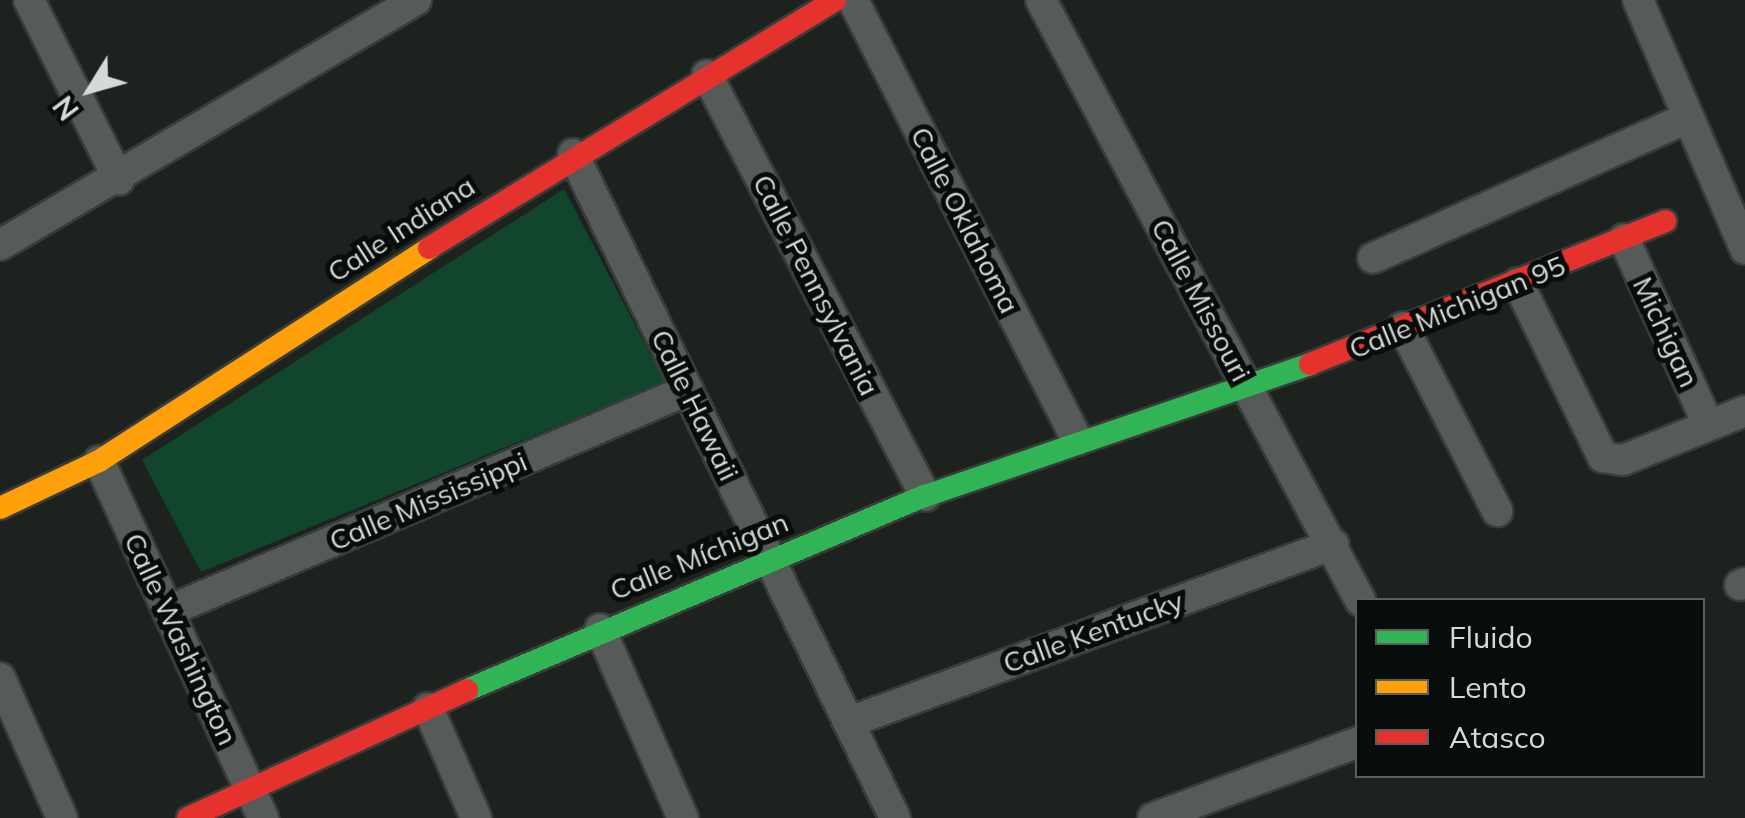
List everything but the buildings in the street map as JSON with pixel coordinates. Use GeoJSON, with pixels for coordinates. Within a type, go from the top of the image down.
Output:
{"type":"FeatureCollection","features":[{"type":"Feature","properties":{"kind":"street"},"geometry":{"type":"LineString","coordinates":[[29,0],[119,180]]}},
{"type":"Feature","properties":{"kind":"street"},"geometry":{"type":"LineString","coordinates":[[0,245],[119,180],[416,0]]}},
{"type":"Feature","properties":{"kind":"street","name":"Calle Indiana"},"geometry":{"type":"LineString","coordinates":[[0,508],[99,460],[573,154],[836,0]]}},
{"type":"Feature","properties":{"kind":"street","name":"Calle Oklahoma"},"geometry":{"type":"LineString","coordinates":[[853,0],[1077,440]]}},
{"type":"Feature","properties":{"kind":"street","name":"Calle Missouri"},"geometry":{"type":"LineString","coordinates":[[1041,0],[1334,544],[1359,598]]}},
{"type":"Feature","properties":{"kind":"street"},"geometry":{"type":"LineString","coordinates":[[1638,0],[1745,249]]}},
{"type":"Feature","properties":{"kind":"street","name":"Calle Pennsylvania"},"geometry":{"type":"LineString","coordinates":[[707,75],[926,496]]}},
{"type":"Feature","properties":{"kind":"street"},"geometry":{"type":"LineString","coordinates":[[1372,258],[1688,118]]}},
{"type":"Feature","properties":{"kind":"street","name":"Calle Hawaii"},"geometry":{"type":"LineString","coordinates":[[573,154],[852,721],[895,818]]}},
{"type":"Feature","properties":{"kind":"street","name":"Calle Michigan 95"},"geometry":{"type":"LineString","coordinates":[[1248,389],[1665,221]]}},
{"type":"Feature","properties":{"kind":"street","name":"Michigan"},"geometry":{"type":"LineString","coordinates":[[1624,239],[1708,424]]}},
{"type":"Feature","properties":{"kind":"street"},"geometry":{"type":"LineString","coordinates":[[1518,283],[1594,449],[1622,460],[1745,411]]}},
{"type":"Feature","properties":{"kind":"street"},"geometry":{"type":"LineString","coordinates":[[1403,328],[1497,511]]}},
{"type":"Feature","properties":{"kind":"street","name":"Calle Míchigan"},"geometry":{"type":"LineString","coordinates":[[188,818],[600,629],[926,496],[1077,440],[1248,389]]}},
{"type":"Feature","properties":{"kind":"street","name":"Calle Mississippi"},"geometry":{"type":"LineString","coordinates":[[168,612],[688,390]]}},
{"type":"Feature","properties":{"kind":"street","name":"Calle Washington"},"geometry":{"type":"LineString","coordinates":[[99,460],[262,818]]}},
{"type":"Feature","properties":{"kind":"street","name":"Calle Kentucky"},"geometry":{"type":"LineString","coordinates":[[852,721],[1334,544]]}},
{"type":"Feature","properties":{"kind":"street"},"geometry":{"type":"LineString","coordinates":[[600,629],[683,818]]}},
{"type":"Feature","properties":{"kind":"street"},"geometry":{"type":"LineString","coordinates":[[0,678],[62,818]]}},
{"type":"Feature","properties":{"kind":"street"},"geometry":{"type":"LineString","coordinates":[[428,708],[476,818]]}},
{"type":"Feature","properties":{"kind":"street"},"geometry":{"type":"LineString","coordinates":[[1153,818],[1355,743]]}},
{"type":"Feature","properties":{"kind":"green space"},"geometry":{"type":"Polygon","coordinates":[[[564,189],[665,382],[201,572],[142,460],[564,189]]]}},
{"type":"Feature","properties":{"kind":"traffic: fast"},"geometry":{"type":"LineString","coordinates":[[467,690],[925,496],[1310,364]]}},
{"type":"Feature","properties":{"kind":"traffic: slow"},"geometry":{"type":"LineString","coordinates":[[0,508],[99,461],[429,248]]}},
{"type":"Feature","properties":{"kind":"traffic: jam"},"geometry":{"type":"LineString","coordinates":[[429,248],[835,0]]}},
{"type":"Feature","properties":{"kind":"traffic: jam"},"geometry":{"type":"LineString","coordinates":[[1310,364],[1665,221]]}},
{"type":"Feature","properties":{"kind":"traffic: jam"},"geometry":{"type":"LineString","coordinates":[[188,818],[467,690]]}}]}
